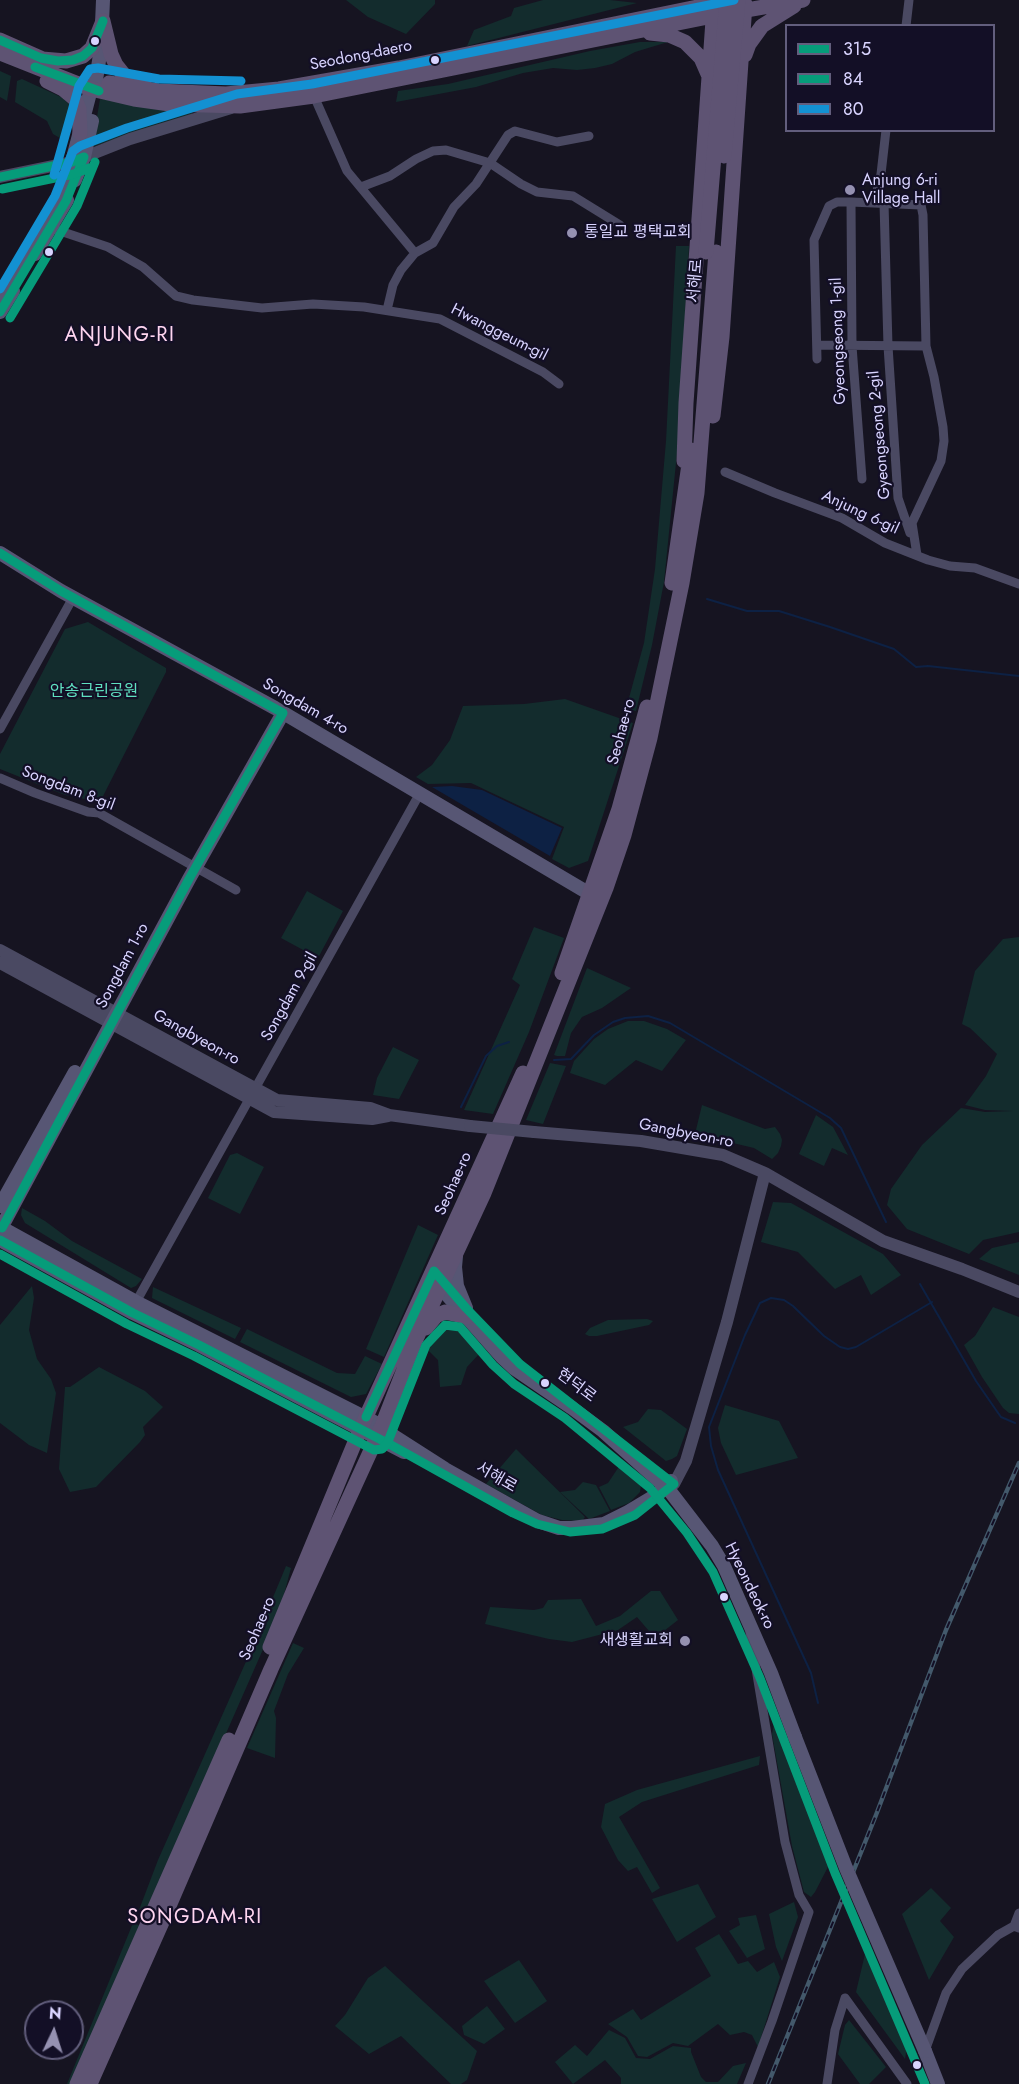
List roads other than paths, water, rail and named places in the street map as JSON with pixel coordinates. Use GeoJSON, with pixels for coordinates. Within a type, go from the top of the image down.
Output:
{"type":"FeatureCollection","features":[{"type":"Feature","properties":{"kind":"main road"},"geometry":{"type":"LineString","coordinates":[[0,312],[66,201],[95,86],[103,21],[103,0]]}},
{"type":"Feature","properties":{"kind":"main road"},"geometry":{"type":"LineString","coordinates":[[625,28],[673,0]]}},
{"type":"Feature","properties":{"kind":"main road","name":"Seodong-daero"},"geometry":{"type":"LineString","coordinates":[[0,53],[23,63],[134,99],[170,104],[240,106],[314,96],[625,28],[732,0]]}},
{"type":"Feature","properties":{"kind":"main road"},"geometry":{"type":"LineString","coordinates":[[741,63],[749,44],[762,26],[804,0]]}},
{"type":"Feature","properties":{"kind":"main road","name":"Seodong-daero"},"geometry":{"type":"LineString","coordinates":[[717,5],[804,0]]}},
{"type":"Feature","properties":{"kind":"main road"},"geometry":{"type":"LineString","coordinates":[[697,493],[712,432],[721,349],[743,4]]}},
{"type":"Feature","properties":{"kind":"main road","name":"서해로"},"geometry":{"type":"LineString","coordinates":[[711,252],[743,4]]}},
{"type":"Feature","properties":{"kind":"main road"},"geometry":{"type":"LineString","coordinates":[[683,512],[686,403],[709,75],[717,5]]}},
{"type":"Feature","properties":{"kind":"main road","name":"서해로"},"geometry":{"type":"LineString","coordinates":[[697,493],[711,252],[717,5]]}},
{"type":"Feature","properties":{"kind":"main road"},"geometry":{"type":"LineString","coordinates":[[40,58],[66,61],[80,58],[92,48],[103,21]]}},
{"type":"Feature","properties":{"kind":"main road"},"geometry":{"type":"LineString","coordinates":[[103,21],[116,65],[124,75],[158,91]]}},
{"type":"Feature","properties":{"kind":"main road"},"geometry":{"type":"LineString","coordinates":[[625,28],[680,39],[691,46],[701,58],[709,75]]}},
{"type":"Feature","properties":{"kind":"main road","name":"Seodong-daero"},"geometry":{"type":"LineString","coordinates":[[0,40],[95,86],[226,94],[279,89],[625,28]]}},
{"type":"Feature","properties":{"kind":"main road"},"geometry":{"type":"LineString","coordinates":[[0,297],[78,160],[79,109],[75,99],[23,63]]}},
{"type":"Feature","properties":{"kind":"main road"},"geometry":{"type":"LineString","coordinates":[[80,133],[95,86]]}},
{"type":"Feature","properties":{"kind":"main road","name":"Seohae-ro"},"geometry":{"type":"LineString","coordinates":[[90,2084],[271,1669],[379,1432],[437,1279],[540,1034],[589,898],[619,809],[649,699],[671,588],[683,512],[711,252]]}},
{"type":"Feature","properties":{"kind":"main road","name":"Seohae-ro"},"geometry":{"type":"LineString","coordinates":[[77,2084],[277,1629],[363,1424],[437,1279],[456,1254],[484,1193],[548,1038],[606,888],[642,771],[660,696],[697,493]]}},
{"type":"Feature","properties":{"kind":"main road","name":"Songdam 4-ro"},"geometry":{"type":"LineString","coordinates":[[0,553],[61,591],[277,714],[589,898]]}},
{"type":"Feature","properties":{"kind":"main road","name":"Songdam 4-ro"},"geometry":{"type":"LineString","coordinates":[[0,561],[70,603],[277,714]]}},
{"type":"Feature","properties":{"kind":"main road","name":"Songdam 1-ro"},"geometry":{"type":"LineString","coordinates":[[0,1231],[110,1017],[277,714]]}},
{"type":"Feature","properties":{"kind":"main road","name":"Songdam 1-ro"},"geometry":{"type":"LineString","coordinates":[[0,1206],[110,1017]]}},
{"type":"Feature","properties":{"kind":"main road"},"geometry":{"type":"LineString","coordinates":[[0,1231],[363,1424]]}},
{"type":"Feature","properties":{"kind":"main road"},"geometry":{"type":"LineString","coordinates":[[0,1231],[133,1312],[379,1432],[391,1445],[513,1513],[555,1530],[586,1531],[614,1525],[635,1515],[670,1485]]}},
{"type":"Feature","properties":{"kind":"main road"},"geometry":{"type":"LineString","coordinates":[[456,1254],[457,1286],[466,1313]]}},
{"type":"Feature","properties":{"kind":"main road"},"geometry":{"type":"LineString","coordinates":[[437,1279],[502,1357],[522,1375],[572,1408],[670,1485]]}},
{"type":"Feature","properties":{"kind":"main road"},"geometry":{"type":"LineString","coordinates":[[416,1339],[441,1313],[466,1313]]}},
{"type":"Feature","properties":{"kind":"main road","name":"현덕로"},"geometry":{"type":"LineString","coordinates":[[466,1313],[520,1364],[568,1400],[670,1485],[697,1526]]}},
{"type":"Feature","properties":{"kind":"main road","name":"서해로"},"geometry":{"type":"LineString","coordinates":[[379,1432],[395,1437],[445,1469],[538,1521],[559,1528],[604,1524],[640,1505]]}},
{"type":"Feature","properties":{"kind":"main road"},"geometry":{"type":"LineString","coordinates":[[640,1505],[650,1487],[645,1467]]}},
{"type":"Feature","properties":{"kind":"main road"},"geometry":{"type":"LineString","coordinates":[[640,1505],[670,1485]]}},
{"type":"Feature","properties":{"kind":"main road","name":"Hyeondeok-ro"},"geometry":{"type":"LineString","coordinates":[[697,1526],[724,1566],[771,1673],[846,1868],[925,2051]]}},
{"type":"Feature","properties":{"kind":"main road"},"geometry":{"type":"LineString","coordinates":[[925,2051],[938,2084]]}},
{"type":"Feature","properties":{"kind":"street"},"geometry":{"type":"LineString","coordinates":[[906,24],[909,0]]}},
{"type":"Feature","properties":{"kind":"street"},"geometry":{"type":"LineString","coordinates":[[314,96],[347,171],[415,253]]}},
{"type":"Feature","properties":{"kind":"street"},"geometry":{"type":"LineString","coordinates":[[0,177],[78,160],[130,139],[240,106]]}},
{"type":"Feature","properties":{"kind":"street"},"geometry":{"type":"LineString","coordinates":[[387,310],[393,285],[401,270],[415,253],[433,243],[454,207],[476,184],[508,135],[515,131],[557,142],[589,136]]}},
{"type":"Feature","properties":{"kind":"street"},"geometry":{"type":"LineString","coordinates":[[886,132],[879,203],[921,205],[923,214],[926,346],[943,427],[944,441],[941,461],[912,523],[917,555]]}},
{"type":"Feature","properties":{"kind":"street"},"geometry":{"type":"LineString","coordinates":[[361,187],[390,176],[433,151],[446,150],[490,162],[521,184],[537,192],[573,195],[620,225]]}},
{"type":"Feature","properties":{"kind":"street","name":"Gyeongseong 1-gil"},"geometry":{"type":"LineString","coordinates":[[817,345],[814,240],[829,206],[837,202],[879,203]]}},
{"type":"Feature","properties":{"kind":"street","name":"Gyeongseong 1-gil"},"geometry":{"type":"LineString","coordinates":[[851,202],[852,346],[862,479]]}},
{"type":"Feature","properties":{"kind":"street","name":"Gyeongseong 2-gil"},"geometry":{"type":"LineString","coordinates":[[879,203],[898,498],[917,555]]}},
{"type":"Feature","properties":{"kind":"street","name":"Hwanggeum-gil"},"geometry":{"type":"LineString","coordinates":[[51,228],[108,248],[143,267],[176,296],[262,308],[313,304],[387,310],[440,319],[534,366],[559,384]]}},
{"type":"Feature","properties":{"kind":"street"},"geometry":{"type":"LineString","coordinates":[[817,359],[817,345],[926,346]]}},
{"type":"Feature","properties":{"kind":"street","name":"Anjung 6-gil"},"geometry":{"type":"LineString","coordinates":[[725,472],[842,518],[885,543],[950,566],[975,568],[1019,584]]}},
{"type":"Feature","properties":{"kind":"street"},"geometry":{"type":"LineString","coordinates":[[0,729],[70,603],[61,591]]}},
{"type":"Feature","properties":{"kind":"street","name":"Songdam 8-gil"},"geometry":{"type":"LineString","coordinates":[[0,778],[88,812],[99,813],[192,865]]}},
{"type":"Feature","properties":{"kind":"street","name":"Songdam 9-gil"},"geometry":{"type":"LineString","coordinates":[[136,1302],[418,796]]}},
{"type":"Feature","properties":{"kind":"street"},"geometry":{"type":"LineString","coordinates":[[192,865],[236,890]]}},
{"type":"Feature","properties":{"kind":"street","name":"Gangbyeon-ro"},"geometry":{"type":"LineString","coordinates":[[0,950],[110,1017],[252,1095],[274,1112],[372,1119],[389,1115],[470,1126],[673,1145],[723,1155],[765,1173],[883,1241],[962,1269],[1019,1293]]}},
{"type":"Feature","properties":{"kind":"street","name":"Gangbyeon-ro"},"geometry":{"type":"LineString","coordinates":[[0,963],[110,1017]]}},
{"type":"Feature","properties":{"kind":"street"},"geometry":{"type":"LineString","coordinates":[[670,1485],[686,1461],[727,1322],[765,1173]]}},
{"type":"Feature","properties":{"kind":"street"},"geometry":{"type":"LineString","coordinates":[[747,1619],[785,1842],[799,1895],[809,1912],[748,2084]]}},
{"type":"Feature","properties":{"kind":"street"},"geometry":{"type":"LineString","coordinates":[[925,2051],[946,1993],[962,1969],[998,1935],[1017,1927],[1019,1913]]}},
{"type":"Feature","properties":{"kind":"street"},"geometry":{"type":"LineString","coordinates":[[827,2084],[835,2030],[845,1998],[907,2084]]}},
{"type":"Feature","properties":{"kind":"water"},"geometry":{"type":"Polygon","coordinates":[[[452,786],[482,790],[562,828],[550,856],[432,787],[452,786]]]}},
{"type":"Feature","properties":{"kind":"waterway"},"geometry":{"type":"LineString","coordinates":[[707,599],[747,611],[779,611],[830,627],[894,649],[916,667],[928,666],[1019,676]]}},
{"type":"Feature","properties":{"kind":"waterway"},"geometry":{"type":"LineString","coordinates":[[554,1060],[571,1059],[594,1035],[613,1022],[625,1018],[648,1016],[670,1023],[830,1118],[841,1128],[886,1222]]}},
{"type":"Feature","properties":{"kind":"waterway"},"geometry":{"type":"LineString","coordinates":[[461,1107],[486,1056],[497,1046],[509,1042]]}},
{"type":"Feature","properties":{"kind":"waterway"},"geometry":{"type":"LineString","coordinates":[[920,1284],[976,1381],[1001,1417],[1015,1423]]}},
{"type":"Feature","properties":{"kind":"waterway"},"geometry":{"type":"LineString","coordinates":[[818,1703],[811,1673],[718,1470],[711,1446],[709,1427],[760,1303],[771,1298],[784,1300],[824,1336],[840,1347],[848,1349],[856,1347],[932,1302]]}},
{"type":"Feature","properties":{"kind":"railway"},"geometry":{"type":"LineString","coordinates":[[768,2084],[876,1815],[946,1630],[1019,1463]]}},
{"type":"Feature","properties":{"kind":"place","name":"Anjung 6-ri Village Hall"},"geometry":{"type":"Point","coordinates":[850,190]}},
{"type":"Feature","properties":{"kind":"place","name":"통일교 평택교회"},"geometry":{"type":"Point","coordinates":[572,233]}},
{"type":"Feature","properties":{"kind":"place","name":"새생활교회"},"geometry":{"type":"Point","coordinates":[685,1641]}},
{"type":"Feature","properties":{"kind":"district","name":"ANJUNG-RI"},"geometry":{"type":"Point","coordinates":[120,336]}},
{"type":"Feature","properties":{"kind":"district","name":"SONGDAM-RI"},"geometry":{"type":"Point","coordinates":[195,1918]}},
{"type":"Feature","properties":{"kind":"park label","name":"안송근린공원"},"geometry":{"type":"Point","coordinates":[94,692]}}]}
